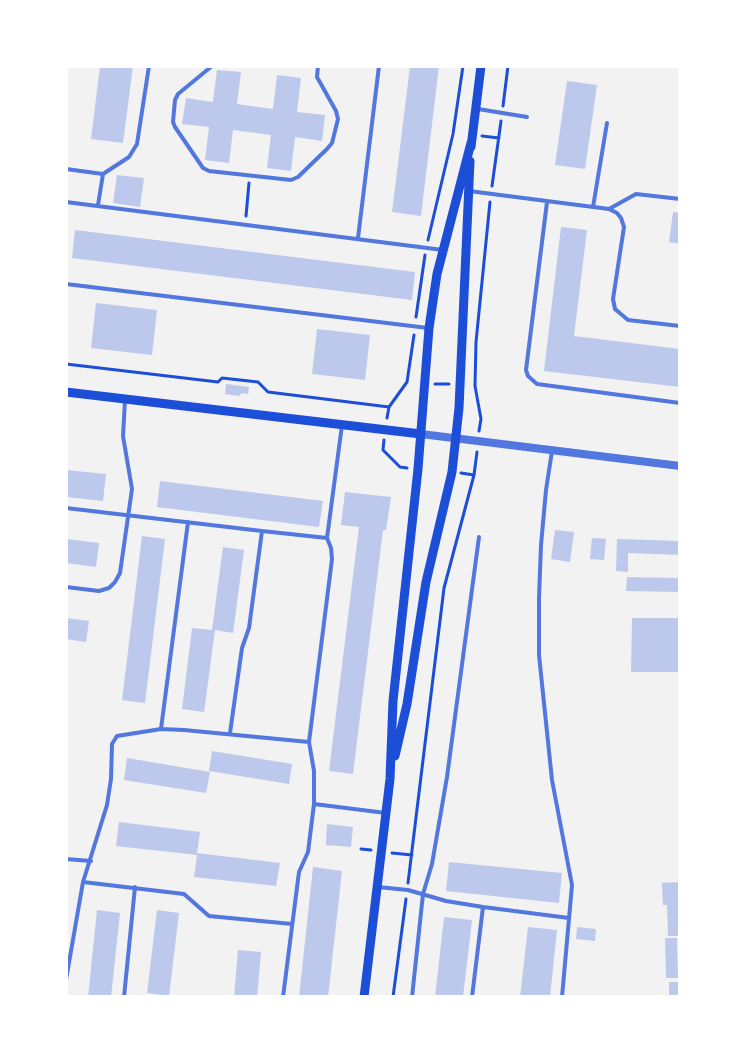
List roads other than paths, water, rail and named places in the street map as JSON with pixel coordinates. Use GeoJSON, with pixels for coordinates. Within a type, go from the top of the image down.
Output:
{"type":"FeatureCollection","features":[{"type":"Feature","properties":{"kind":"main road"},"geometry":{"type":"LineString","coordinates":[[390,778],[406,704],[426,582],[452,472],[460,385],[471,143],[481,66]]}},
{"type":"Feature","properties":{"kind":"main road"},"geometry":{"type":"LineString","coordinates":[[364,997],[390,778],[393,700],[418,469],[429,328],[437,274],[471,143]]}},
{"type":"Feature","properties":{"kind":"main road"},"geometry":{"type":"LineString","coordinates":[[66,393],[421,434]]}},
{"type":"Feature","properties":{"kind":"street"},"geometry":{"type":"LineString","coordinates":[[421,434],[680,466]]}},
{"type":"Feature","properties":{"kind":"lane"},"geometry":{"type":"LineString","coordinates":[[66,169],[103,174],[129,157],[137,144],[148,66]]}},
{"type":"Feature","properties":{"kind":"lane"},"geometry":{"type":"LineString","coordinates":[[212,66],[178,94],[175,100],[173,122],[204,168],[208,171],[291,180],[298,177],[332,143],[338,119],[317,77],[318,66]]}},
{"type":"Feature","properties":{"kind":"lane"},"geometry":{"type":"LineString","coordinates":[[358,238],[379,66]]}},
{"type":"Feature","properties":{"kind":"lane"},"geometry":{"type":"LineString","coordinates":[[475,109],[527,117]]}},
{"type":"Feature","properties":{"kind":"lane"},"geometry":{"type":"LineString","coordinates":[[594,207],[607,123]]}},
{"type":"Feature","properties":{"kind":"lane"},"geometry":{"type":"LineString","coordinates":[[98,205],[103,174]]}},
{"type":"Feature","properties":{"kind":"lane"},"geometry":{"type":"LineString","coordinates":[[470,191],[609,209],[621,218],[624,227],[613,299],[615,309],[628,320],[680,326]]}},
{"type":"Feature","properties":{"kind":"lane"},"geometry":{"type":"LineString","coordinates":[[609,209],[636,194],[680,198]]}},
{"type":"Feature","properties":{"kind":"lane"},"geometry":{"type":"LineString","coordinates":[[66,202],[444,250]]}},
{"type":"Feature","properties":{"kind":"lane"},"geometry":{"type":"LineString","coordinates":[[547,202],[526,370],[528,376],[537,384],[680,404]]}},
{"type":"Feature","properties":{"kind":"lane"},"geometry":{"type":"LineString","coordinates":[[66,284],[429,328]]}},
{"type":"Feature","properties":{"kind":"lane"},"geometry":{"type":"LineString","coordinates":[[66,587],[99,591],[109,588],[120,573],[132,489],[123,436],[125,399]]}},
{"type":"Feature","properties":{"kind":"lane"},"geometry":{"type":"LineString","coordinates":[[283,997],[299,872],[308,852],[314,804],[314,771],[309,742],[332,559],[332,548],[327,538],[342,424]]}},
{"type":"Feature","properties":{"kind":"lane"},"geometry":{"type":"LineString","coordinates":[[552,450],[541,545],[539,655],[551,771],[561,833],[571,872],[562,997]]}},
{"type":"Feature","properties":{"kind":"lane"},"geometry":{"type":"LineString","coordinates":[[66,508],[327,538]]}},
{"type":"Feature","properties":{"kind":"lane"},"geometry":{"type":"LineString","coordinates":[[161,729],[188,522]]}},
{"type":"Feature","properties":{"kind":"lane"},"geometry":{"type":"LineString","coordinates":[[230,733],[242,648],[249,628],[262,531]]}},
{"type":"Feature","properties":{"kind":"lane"},"geometry":{"type":"LineString","coordinates":[[412,997],[423,894],[432,864],[447,777],[479,537]]}},
{"type":"Feature","properties":{"kind":"lane"},"geometry":{"type":"LineString","coordinates":[[66,980],[83,882],[107,805],[111,779],[112,744],[117,736],[161,729],[230,733],[309,742]]}},
{"type":"Feature","properties":{"kind":"lane"},"geometry":{"type":"LineString","coordinates":[[314,804],[386,813]]}},
{"type":"Feature","properties":{"kind":"lane"},"geometry":{"type":"LineString","coordinates":[[66,859],[91,861]]}},
{"type":"Feature","properties":{"kind":"lane"},"geometry":{"type":"LineString","coordinates":[[83,882],[183,894],[209,916],[292,924]]}},
{"type":"Feature","properties":{"kind":"lane"},"geometry":{"type":"LineString","coordinates":[[124,997],[135,887]]}},
{"type":"Feature","properties":{"kind":"lane"},"geometry":{"type":"LineString","coordinates":[[377,887],[408,890],[446,901],[483,907],[569,918]]}},
{"type":"Feature","properties":{"kind":"lane"},"geometry":{"type":"LineString","coordinates":[[472,997],[483,907]]}}]}
